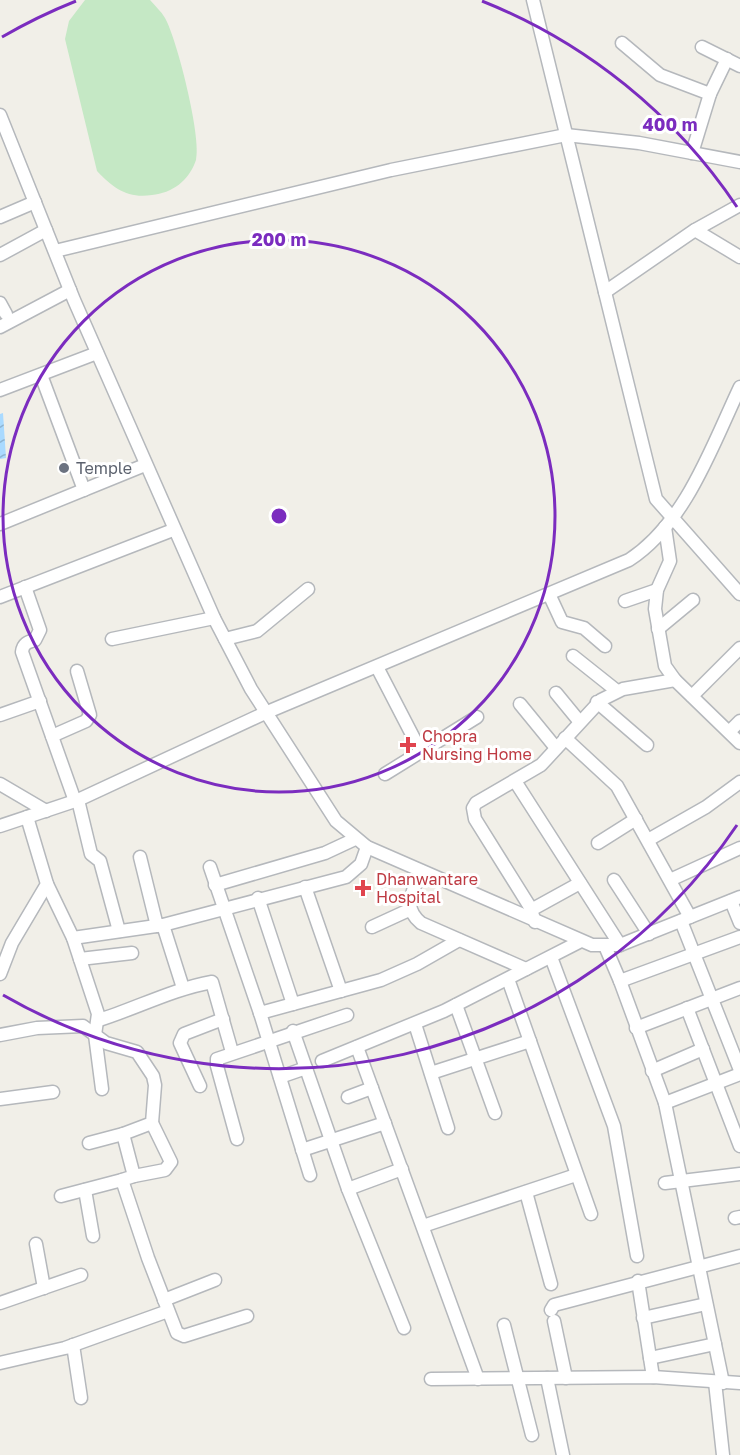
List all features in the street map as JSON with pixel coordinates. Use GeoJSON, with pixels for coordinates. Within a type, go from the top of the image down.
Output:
{"type":"FeatureCollection","features":[{"type":"Feature","properties":{"kind":"street"},"geometry":{"type":"LineString","coordinates":[[533,0],[656,499],[668,523],[740,594]]}},
{"type":"Feature","properties":{"kind":"street"},"geometry":{"type":"LineString","coordinates":[[622,44],[660,75],[710,94]]}},
{"type":"Feature","properties":{"kind":"street"},"geometry":{"type":"LineString","coordinates":[[702,47],[740,66]]}},
{"type":"Feature","properties":{"kind":"street"},"geometry":{"type":"LineString","coordinates":[[692,153],[710,94],[727,59]]}},
{"type":"Feature","properties":{"kind":"street"},"geometry":{"type":"LineString","coordinates":[[0,115],[70,290],[173,530],[214,618],[265,713],[336,821],[367,847],[533,916],[581,941],[605,946],[620,945],[736,899],[740,924]]}},
{"type":"Feature","properties":{"kind":"street"},"geometry":{"type":"LineString","coordinates":[[55,251],[391,170],[566,135],[639,143],[740,162]]}},
{"type":"Feature","properties":{"kind":"street"},"geometry":{"type":"LineString","coordinates":[[0,217],[35,202]]}},
{"type":"Feature","properties":{"kind":"street"},"geometry":{"type":"LineString","coordinates":[[605,292],[695,230],[740,205]]}},
{"type":"Feature","properties":{"kind":"street"},"geometry":{"type":"LineString","coordinates":[[0,255],[46,230]]}},
{"type":"Feature","properties":{"kind":"street"},"geometry":{"type":"LineString","coordinates":[[695,230],[740,257]]}},
{"type":"Feature","properties":{"kind":"street"},"geometry":{"type":"LineString","coordinates":[[0,327],[70,290]]}},
{"type":"Feature","properties":{"kind":"street"},"geometry":{"type":"LineString","coordinates":[[0,390],[97,353]]}},
{"type":"Feature","properties":{"kind":"street"},"geometry":{"type":"LineString","coordinates":[[41,375],[84,490]]}},
{"type":"Feature","properties":{"kind":"street"},"geometry":{"type":"LineString","coordinates":[[0,826],[76,801],[265,713],[629,560],[655,540],[668,523],[700,473],[740,387]]}},
{"type":"Feature","properties":{"kind":"street"},"geometry":{"type":"LineString","coordinates":[[0,524],[145,465]]}},
{"type":"Feature","properties":{"kind":"street"},"geometry":{"type":"LineString","coordinates":[[668,523],[670,561],[657,590],[655,609],[665,666],[675,680],[740,743]]}},
{"type":"Feature","properties":{"kind":"street"},"geometry":{"type":"LineString","coordinates":[[0,597],[173,530]]}},
{"type":"Feature","properties":{"kind":"street"},"geometry":{"type":"LineString","coordinates":[[25,587],[40,630],[36,640],[26,642],[22,652],[76,801],[91,854],[100,861],[119,931]]}},
{"type":"Feature","properties":{"kind":"street"},"geometry":{"type":"LineString","coordinates":[[225,639],[257,631],[308,589]]}},
{"type":"Feature","properties":{"kind":"street"},"geometry":{"type":"LineString","coordinates":[[625,601],[657,590]]}},
{"type":"Feature","properties":{"kind":"street"},"geometry":{"type":"LineString","coordinates":[[549,594],[562,622],[584,628],[605,646]]}},
{"type":"Feature","properties":{"kind":"street"},"geometry":{"type":"LineString","coordinates":[[658,629],[693,600]]}},
{"type":"Feature","properties":{"kind":"street"},"geometry":{"type":"LineString","coordinates":[[112,639],[214,618]]}},
{"type":"Feature","properties":{"kind":"street"},"geometry":{"type":"LineString","coordinates":[[692,696],[740,648]]}},
{"type":"Feature","properties":{"kind":"street"},"geometry":{"type":"LineString","coordinates":[[573,656],[617,691]]}},
{"type":"Feature","properties":{"kind":"street"},"geometry":{"type":"LineString","coordinates":[[377,667],[421,752]]}},
{"type":"Feature","properties":{"kind":"street"},"geometry":{"type":"LineString","coordinates":[[52,736],[86,721],[90,715],[77,671]]}},
{"type":"Feature","properties":{"kind":"street"},"geometry":{"type":"LineString","coordinates":[[533,916],[472,813],[476,803],[541,765],[597,702],[617,691],[675,680]]}},
{"type":"Feature","properties":{"kind":"street"},"geometry":{"type":"LineString","coordinates":[[556,693],[579,721]]}},
{"type":"Feature","properties":{"kind":"street"},"geometry":{"type":"LineString","coordinates":[[0,715],[40,702]]}},
{"type":"Feature","properties":{"kind":"street"},"geometry":{"type":"LineString","coordinates":[[597,702],[647,745]]}},
{"type":"Feature","properties":{"kind":"street"},"geometry":{"type":"LineString","coordinates":[[520,704],[555,748]]}},
{"type":"Feature","properties":{"kind":"street"},"geometry":{"type":"LineString","coordinates":[[386,774],[477,717]]}},
{"type":"Feature","properties":{"kind":"street"},"geometry":{"type":"LineString","coordinates":[[730,731],[740,721]]}},
{"type":"Feature","properties":{"kind":"street"},"geometry":{"type":"LineString","coordinates":[[565,738],[617,786],[669,880],[740,1072],[665,1103]]}},
{"type":"Feature","properties":{"kind":"street"},"geometry":{"type":"LineString","coordinates":[[515,781],[620,945]]}},
{"type":"Feature","properties":{"kind":"street"},"geometry":{"type":"LineString","coordinates":[[648,840],[706,807],[740,782]]}},
{"type":"Feature","properties":{"kind":"street"},"geometry":{"type":"LineString","coordinates":[[0,784],[46,811]]}},
{"type":"Feature","properties":{"kind":"street"},"geometry":{"type":"LineString","coordinates":[[27,817],[46,884],[73,938],[99,1020],[95,1035],[102,1089]]}},
{"type":"Feature","properties":{"kind":"street"},"geometry":{"type":"LineString","coordinates":[[598,843],[636,819]]}},
{"type":"Feature","properties":{"kind":"street"},"geometry":{"type":"LineString","coordinates":[[215,885],[325,853],[355,839]]}},
{"type":"Feature","properties":{"kind":"street"},"geometry":{"type":"LineString","coordinates":[[73,938],[160,925],[258,898],[346,878],[354,873],[367,847]]}},
{"type":"Feature","properties":{"kind":"street"},"geometry":{"type":"LineString","coordinates":[[669,880],[740,848]]}},
{"type":"Feature","properties":{"kind":"street"},"geometry":{"type":"LineString","coordinates":[[140,857],[160,925],[183,988]]}},
{"type":"Feature","properties":{"kind":"street"},"geometry":{"type":"LineString","coordinates":[[210,867],[260,1013],[310,1174]]}},
{"type":"Feature","properties":{"kind":"street"},"geometry":{"type":"LineString","coordinates":[[372,927],[409,910],[421,871]]}},
{"type":"Feature","properties":{"kind":"street"},"geometry":{"type":"LineString","coordinates":[[614,880],[649,934]]}},
{"type":"Feature","properties":{"kind":"street"},"geometry":{"type":"LineString","coordinates":[[533,916],[580,882]]}},
{"type":"Feature","properties":{"kind":"street"},"geometry":{"type":"LineString","coordinates":[[0,974],[12,943],[46,884]]}},
{"type":"Feature","properties":{"kind":"street"},"geometry":{"type":"LineString","coordinates":[[305,887],[341,991]]}},
{"type":"Feature","properties":{"kind":"street"},"geometry":{"type":"LineString","coordinates":[[258,898],[293,1004]]}},
{"type":"Feature","properties":{"kind":"street"},"geometry":{"type":"LineString","coordinates":[[409,910],[421,923],[526,969]]}},
{"type":"Feature","properties":{"kind":"street"},"geometry":{"type":"LineString","coordinates":[[620,981],[740,937]]}},
{"type":"Feature","properties":{"kind":"street"},"geometry":{"type":"LineString","coordinates":[[260,1013],[397,974],[459,940]]}},
{"type":"Feature","properties":{"kind":"street"},"geometry":{"type":"LineString","coordinates":[[322,1061],[415,1024],[581,941]]}},
{"type":"Feature","properties":{"kind":"street"},"geometry":{"type":"LineString","coordinates":[[605,946],[665,1103],[715,1344],[723,1455]]}},
{"type":"Feature","properties":{"kind":"street"},"geometry":{"type":"LineString","coordinates":[[80,959],[132,953]]}},
{"type":"Feature","properties":{"kind":"street"},"geometry":{"type":"LineString","coordinates":[[551,957],[616,1135],[637,1256]]}},
{"type":"Feature","properties":{"kind":"street"},"geometry":{"type":"LineString","coordinates":[[508,979],[591,1214]]}},
{"type":"Feature","properties":{"kind":"street"},"geometry":{"type":"LineString","coordinates":[[99,1020],[133,1010],[183,988],[212,982],[232,1052]]}},
{"type":"Feature","properties":{"kind":"street"},"geometry":{"type":"LineString","coordinates":[[636,1028],[740,988]]}},
{"type":"Feature","properties":{"kind":"street"},"geometry":{"type":"LineString","coordinates":[[456,1005],[495,1113]]}},
{"type":"Feature","properties":{"kind":"street"},"geometry":{"type":"LineString","coordinates":[[687,1008],[740,1146]]}},
{"type":"Feature","properties":{"kind":"street"},"geometry":{"type":"LineString","coordinates":[[237,1139],[216,1062],[221,1056],[347,1015]]}},
{"type":"Feature","properties":{"kind":"street"},"geometry":{"type":"LineString","coordinates":[[200,1086],[180,1043],[181,1038],[223,1019]]}},
{"type":"Feature","properties":{"kind":"street"},"geometry":{"type":"LineString","coordinates":[[415,1024],[448,1128]]}},
{"type":"Feature","properties":{"kind":"street"},"geometry":{"type":"LineString","coordinates":[[0,1035],[37,1028],[77,1026],[89,1029],[106,1043],[130,1048],[143,1059],[155,1085],[152,1123],[171,1162],[165,1170],[61,1196]]}},
{"type":"Feature","properties":{"kind":"street"},"geometry":{"type":"LineString","coordinates":[[293,1031],[348,1189],[404,1328]]}},
{"type":"Feature","properties":{"kind":"street"},"geometry":{"type":"LineString","coordinates":[[431,1073],[530,1041]]}},
{"type":"Feature","properties":{"kind":"street"},"geometry":{"type":"LineString","coordinates":[[357,1047],[478,1379]]}},
{"type":"Feature","properties":{"kind":"street"},"geometry":{"type":"LineString","coordinates":[[652,1071],[703,1049]]}},
{"type":"Feature","properties":{"kind":"street"},"geometry":{"type":"LineString","coordinates":[[280,1077],[306,1068]]}},
{"type":"Feature","properties":{"kind":"street"},"geometry":{"type":"LineString","coordinates":[[348,1097],[372,1088]]}},
{"type":"Feature","properties":{"kind":"street"},"geometry":{"type":"LineString","coordinates":[[0,1100],[53,1092]]}},
{"type":"Feature","properties":{"kind":"street"},"geometry":{"type":"LineString","coordinates":[[89,1143],[152,1123]]}},
{"type":"Feature","properties":{"kind":"street"},"geometry":{"type":"LineString","coordinates":[[302,1150],[385,1123]]}},
{"type":"Feature","properties":{"kind":"street"},"geometry":{"type":"LineString","coordinates":[[123,1134],[128,1178],[166,1306],[177,1333],[184,1336],[247,1316]]}},
{"type":"Feature","properties":{"kind":"street"},"geometry":{"type":"LineString","coordinates":[[348,1189],[402,1169]]}},
{"type":"Feature","properties":{"kind":"street"},"geometry":{"type":"LineString","coordinates":[[665,1183],[740,1174]]}},
{"type":"Feature","properties":{"kind":"street"},"geometry":{"type":"LineString","coordinates":[[423,1226],[576,1175]]}},
{"type":"Feature","properties":{"kind":"street"},"geometry":{"type":"LineString","coordinates":[[85,1190],[93,1236]]}},
{"type":"Feature","properties":{"kind":"street"},"geometry":{"type":"LineString","coordinates":[[525,1192],[551,1284]]}},
{"type":"Feature","properties":{"kind":"street"},"geometry":{"type":"LineString","coordinates":[[36,1244],[44,1288]]}},
{"type":"Feature","properties":{"kind":"street"},"geometry":{"type":"LineString","coordinates":[[566,1378],[553,1315],[554,1305],[638,1281],[740,1256]]}},
{"type":"Feature","properties":{"kind":"street"},"geometry":{"type":"LineString","coordinates":[[0,1303],[81,1275]]}},
{"type":"Feature","properties":{"kind":"street"},"geometry":{"type":"LineString","coordinates":[[0,1363],[73,1345],[166,1306],[215,1280]]}},
{"type":"Feature","properties":{"kind":"street"},"geometry":{"type":"LineString","coordinates":[[638,1281],[653,1377]]}},
{"type":"Feature","properties":{"kind":"street"},"geometry":{"type":"LineString","coordinates":[[643,1318],[706,1304]]}},
{"type":"Feature","properties":{"kind":"street"},"geometry":{"type":"LineString","coordinates":[[504,1325],[532,1435]]}},
{"type":"Feature","properties":{"kind":"street"},"geometry":{"type":"LineString","coordinates":[[650,1358],[715,1344]]}},
{"type":"Feature","properties":{"kind":"street"},"geometry":{"type":"LineString","coordinates":[[73,1345],[81,1398]]}},
{"type":"Feature","properties":{"kind":"street"},"geometry":{"type":"LineString","coordinates":[[431,1379],[653,1377],[739,1384]]}},
{"type":"Feature","properties":{"kind":"street"},"geometry":{"type":"LineString","coordinates":[[547,1378],[563,1455]]}},
{"type":"Feature","properties":{"kind":"green space"},"geometry":{"type":"Polygon","coordinates":[[[85,0],[150,0],[163,15],[170,29],[192,111],[197,148],[196,160],[189,174],[173,189],[143,196],[128,194],[115,187],[97,171],[65,39],[69,21],[85,0]]]}},
{"type":"Feature","properties":{"kind":"water"},"geometry":{"type":"Polygon","coordinates":[[[3,413],[6,458],[0,459],[0,414],[3,413]]]}},
{"type":"Feature","properties":{"kind":"place","name":"Temple"},"geometry":{"type":"Point","coordinates":[64,468]}},
{"type":"Feature","properties":{"kind":"place","name":"Chopra Nursing Home"},"geometry":{"type":"Point","coordinates":[408,745]}},
{"type":"Feature","properties":{"kind":"place","name":"Dhanwantare Hospital"},"geometry":{"type":"Point","coordinates":[363,888]}}]}
